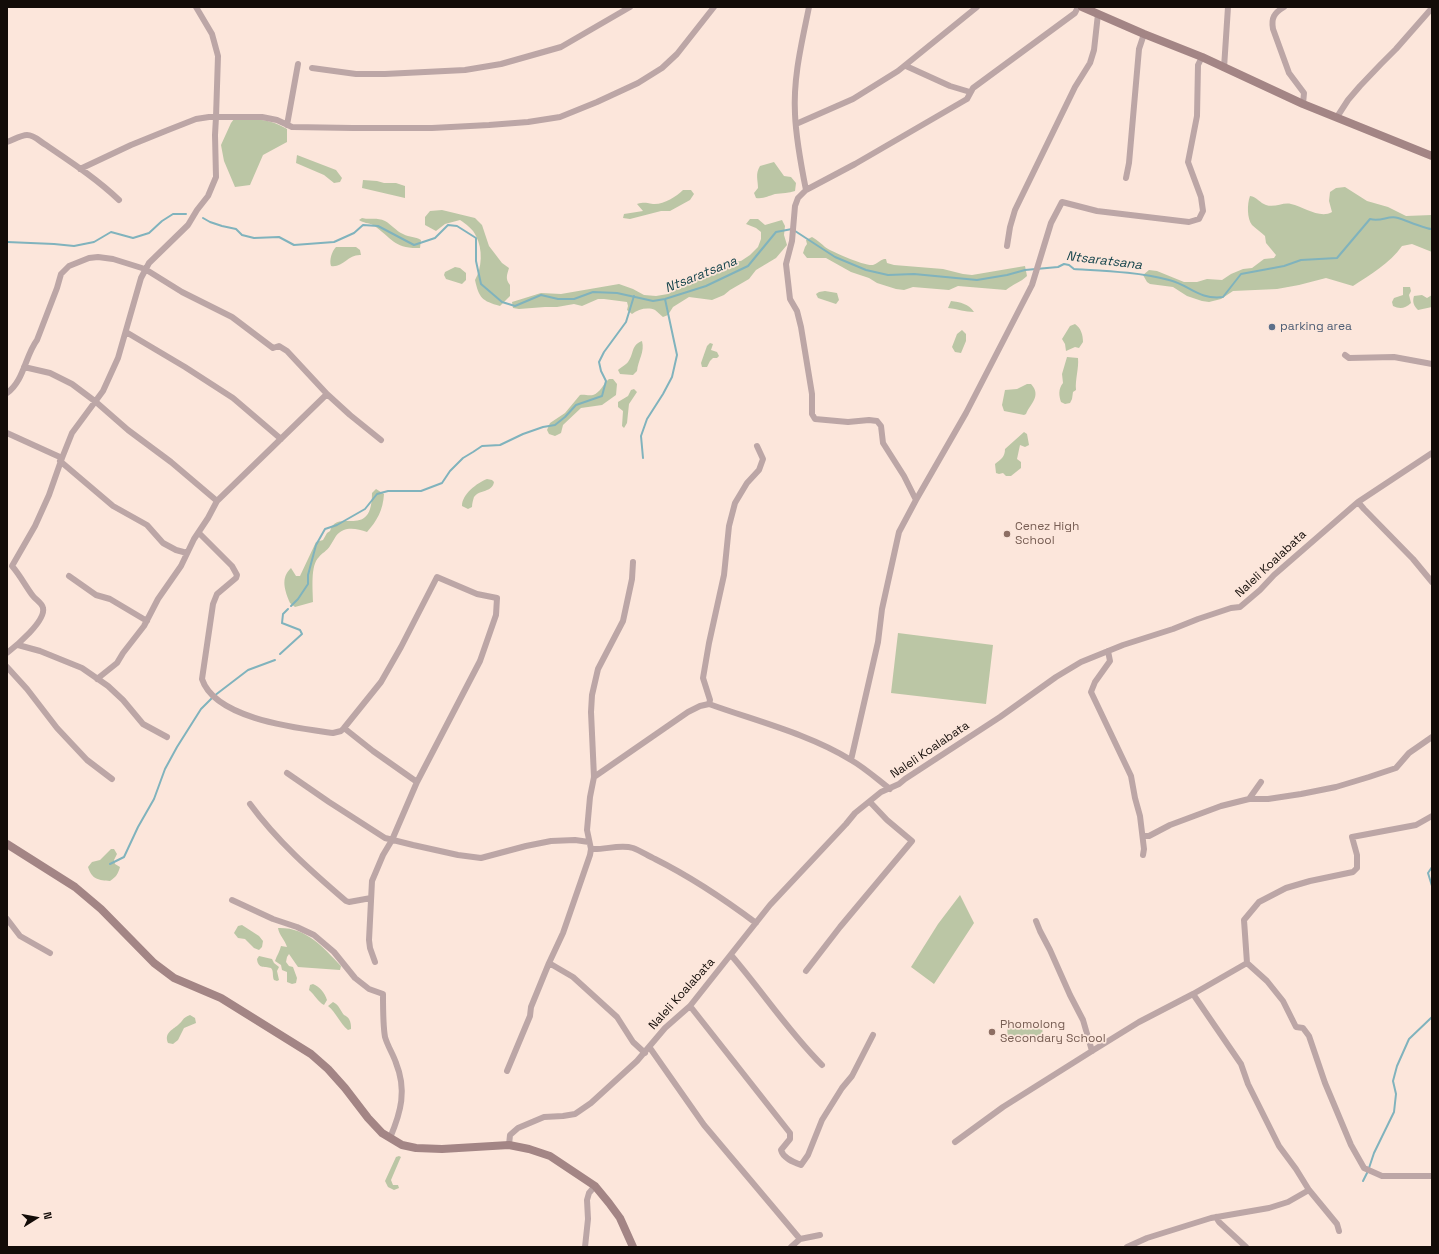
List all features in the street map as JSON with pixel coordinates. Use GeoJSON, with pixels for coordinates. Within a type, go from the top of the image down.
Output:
{"type":"FeatureCollection","features":[{"type":"Feature","properties":{"kind":"street"},"geometry":{"type":"LineString","coordinates":[[7,653],[18,644],[43,614],[42,606],[12,566],[35,526],[49,495],[61,459],[72,433],[103,391],[118,358],[137,291],[145,269],[149,263],[188,225],[208,196],[216,177],[214,135],[218,56],[212,34],[196,7]]}},
{"type":"Feature","properties":{"kind":"street"},"geometry":{"type":"LineString","coordinates":[[312,68],[356,74],[385,74],[465,70],[501,64],[561,47],[630,7]]}},
{"type":"Feature","properties":{"kind":"street"},"geometry":{"type":"LineString","coordinates":[[80,169],[131,145],[196,119],[216,117],[262,118],[277,120],[292,127],[436,128],[497,125],[560,117],[638,83],[662,68],[677,54],[714,7]]}},
{"type":"Feature","properties":{"kind":"street"},"geometry":{"type":"LineString","coordinates":[[806,190],[797,142],[794,115],[796,72],[809,7]]}},
{"type":"Feature","properties":{"kind":"street"},"geometry":{"type":"LineString","coordinates":[[796,124],[853,99],[906,66],[978,7]]}},
{"type":"Feature","properties":{"kind":"street"},"geometry":{"type":"LineString","coordinates":[[916,500],[904,476],[883,443],[881,426],[877,421],[831,421],[814,419],[812,414],[812,394],[801,328],[797,311],[790,299],[786,264],[792,240],[795,206],[798,198],[806,190],[855,164],[967,99],[970,92],[1075,12],[1078,7]]}},
{"type":"Feature","properties":{"kind":"street"},"geometry":{"type":"LineString","coordinates":[[1082,7],[1202,57],[1303,104],[1432,156]]}},
{"type":"Feature","properties":{"kind":"street"},"geometry":{"type":"LineString","coordinates":[[1224,68],[1228,7]]}},
{"type":"Feature","properties":{"kind":"street"},"geometry":{"type":"LineString","coordinates":[[1284,7],[1273,16],[1273,29],[1289,73],[1304,93],[1303,104]]}},
{"type":"Feature","properties":{"kind":"street"},"geometry":{"type":"LineString","coordinates":[[1337,117],[1348,100],[1360,86],[1396,49],[1432,8]]}},
{"type":"Feature","properties":{"kind":"street"},"geometry":{"type":"LineString","coordinates":[[1008,246],[1010,226],[1015,210],[1075,87],[1090,63],[1094,50],[1098,14]]}},
{"type":"Feature","properties":{"kind":"street"},"geometry":{"type":"LineString","coordinates":[[1126,178],[1129,163],[1140,49],[1144,34]]}},
{"type":"Feature","properties":{"kind":"street"},"geometry":{"type":"LineString","coordinates":[[851,760],[878,642],[882,609],[899,532],[966,413],[1032,285],[1051,224],[1062,202],[1097,211],[1189,222],[1199,219],[1203,211],[1201,198],[1188,162],[1197,116],[1198,65],[1202,57]]}},
{"type":"Feature","properties":{"kind":"street"},"geometry":{"type":"LineString","coordinates":[[287,125],[298,64]]}},
{"type":"Feature","properties":{"kind":"street"},"geometry":{"type":"LineString","coordinates":[[906,66],[950,86],[970,92]]}},
{"type":"Feature","properties":{"kind":"street"},"geometry":{"type":"LineString","coordinates":[[7,142],[28,135],[38,139],[108,189],[119,200]]}},
{"type":"Feature","properties":{"kind":"street"},"geometry":{"type":"LineString","coordinates":[[7,393],[15,383],[37,340],[61,274],[69,266],[89,258],[98,257],[113,259],[145,269],[182,292],[232,317],[272,348],[279,346],[287,351],[327,394],[381,440]]}},
{"type":"Feature","properties":{"kind":"street"},"geometry":{"type":"LineString","coordinates":[[126,332],[233,398],[281,439]]}},
{"type":"Feature","properties":{"kind":"street"},"geometry":{"type":"LineString","coordinates":[[1345,355],[1349,358],[1394,357],[1432,364]]}},
{"type":"Feature","properties":{"kind":"street"},"geometry":{"type":"LineString","coordinates":[[24,367],[50,373],[72,384],[96,402],[128,430],[171,462],[217,501]]}},
{"type":"Feature","properties":{"kind":"street"},"geometry":{"type":"LineString","coordinates":[[97,679],[117,663],[147,620],[158,599],[181,566],[194,539],[217,501],[327,394]]}},
{"type":"Feature","properties":{"kind":"street"},"geometry":{"type":"LineString","coordinates":[[7,433],[61,459],[114,506],[147,524],[163,542],[176,550],[187,553]]}},
{"type":"Feature","properties":{"kind":"street"},"geometry":{"type":"LineString","coordinates":[[709,704],[710,700],[703,678],[724,575],[729,526],[735,503],[747,484],[759,470],[763,459],[757,446]]}},
{"type":"Feature","properties":{"kind":"street","name":"Naleli Koalabata"},"geometry":{"type":"LineString","coordinates":[[509,1145],[510,1135],[518,1128],[544,1118],[574,1114],[591,1103],[607,1089],[647,1050],[665,1028],[690,1006],[756,923],[795,878],[846,824],[855,812],[882,792],[900,784],[1000,717],[1056,677],[1081,662],[1212,614],[1231,608],[1240,607],[1260,590],[1274,575],[1358,502],[1432,453]]}},
{"type":"Feature","properties":{"kind":"street"},"geometry":{"type":"LineString","coordinates":[[1358,502],[1413,559],[1432,582]]}},
{"type":"Feature","properties":{"kind":"street"},"geometry":{"type":"LineString","coordinates":[[199,533],[232,566],[237,575],[236,578],[217,594],[213,604],[202,679],[204,687],[225,706],[260,720],[334,733],[341,731],[381,682],[437,577],[477,594],[497,598],[496,615],[480,661],[417,782],[392,840],[383,855],[372,881],[372,906],[369,940],[375,962]]}},
{"type":"Feature","properties":{"kind":"street"},"geometry":{"type":"LineString","coordinates":[[507,1071],[530,1016],[531,1007],[549,963],[564,933],[588,862],[591,849],[587,830],[590,797],[594,777],[590,712],[592,695],[598,669],[623,621],[632,579],[633,562]]}},
{"type":"Feature","properties":{"kind":"street"},"geometry":{"type":"LineString","coordinates":[[70,576],[96,595],[110,599],[147,620]]}},
{"type":"Feature","properties":{"kind":"street"},"geometry":{"type":"LineString","coordinates":[[18,644],[82,668],[108,686],[123,700],[143,724],[167,737]]}},
{"type":"Feature","properties":{"kind":"street"},"geometry":{"type":"LineString","coordinates":[[1108,651],[1110,661],[1095,682],[1091,692],[1131,776],[1140,816],[1144,855]]}},
{"type":"Feature","properties":{"kind":"street"},"geometry":{"type":"LineString","coordinates":[[7,667],[27,689],[67,739],[87,760],[112,779]]}},
{"type":"Feature","properties":{"kind":"street"},"geometry":{"type":"LineString","coordinates":[[594,777],[688,712],[700,706],[709,704],[827,747],[851,760],[890,789]]}},
{"type":"Feature","properties":{"kind":"street"},"geometry":{"type":"LineString","coordinates":[[344,728],[373,751],[417,782]]}},
{"type":"Feature","properties":{"kind":"street"},"geometry":{"type":"LineString","coordinates":[[1143,836],[1149,836],[1170,825],[1221,806],[1248,799],[1268,799],[1336,787],[1396,768],[1409,753],[1432,737]]}},
{"type":"Feature","properties":{"kind":"street"},"geometry":{"type":"LineString","coordinates":[[287,773],[352,817],[385,838],[392,840],[458,855],[481,858],[546,842],[565,840],[589,842]]}},
{"type":"Feature","properties":{"kind":"street"},"geometry":{"type":"LineString","coordinates":[[1248,799],[1261,782]]}},
{"type":"Feature","properties":{"kind":"street"},"geometry":{"type":"LineString","coordinates":[[806,971],[840,927],[912,841],[887,820],[870,802]]}},
{"type":"Feature","properties":{"kind":"street"},"geometry":{"type":"LineString","coordinates":[[250,804],[262,821],[279,839],[346,901],[353,902],[371,898]]}},
{"type":"Feature","properties":{"kind":"street"},"geometry":{"type":"LineString","coordinates":[[1432,816],[1416,825],[1352,837],[1357,868],[1353,872],[1301,883],[1286,888],[1259,902],[1244,920],[1247,963],[1267,982],[1283,1001],[1296,1027],[1302,1028],[1309,1036],[1325,1083],[1351,1145],[1364,1168],[1382,1176],[1432,1176]]}},
{"type":"Feature","properties":{"kind":"street"},"geometry":{"type":"LineString","coordinates":[[7,844],[75,887],[100,909],[154,963],[174,978],[221,998],[311,1054],[328,1069],[382,1133],[402,1145],[416,1148],[442,1149],[509,1145],[529,1148],[550,1156],[594,1186],[620,1218],[633,1247]]}},
{"type":"Feature","properties":{"kind":"street"},"geometry":{"type":"LineString","coordinates":[[591,849],[601,850],[621,847],[633,848],[665,864],[711,891],[756,923]]}},
{"type":"Feature","properties":{"kind":"street"},"geometry":{"type":"LineString","coordinates":[[232,900],[314,935],[334,952],[356,978],[369,989],[383,994],[385,1037],[397,1065],[403,1095],[390,1138]]}},
{"type":"Feature","properties":{"kind":"street"},"geometry":{"type":"LineString","coordinates":[[7,919],[20,936],[50,953]]}},
{"type":"Feature","properties":{"kind":"street"},"geometry":{"type":"LineString","coordinates":[[1036,921],[1083,1020],[1092,1051]]}},
{"type":"Feature","properties":{"kind":"street"},"geometry":{"type":"LineString","coordinates":[[731,955],[792,1032],[822,1065]]}},
{"type":"Feature","properties":{"kind":"street"},"geometry":{"type":"LineString","coordinates":[[549,963],[573,977],[617,1017],[633,1042],[647,1050],[704,1125],[800,1239]]}},
{"type":"Feature","properties":{"kind":"street"},"geometry":{"type":"LineString","coordinates":[[956,1142],[1003,1107],[1139,1022],[1193,994],[1247,963]]}},
{"type":"Feature","properties":{"kind":"street"},"geometry":{"type":"LineString","coordinates":[[1193,994],[1241,1064],[1248,1084],[1279,1146],[1309,1190],[1337,1224],[1339,1231]]}},
{"type":"Feature","properties":{"kind":"street"},"geometry":{"type":"LineString","coordinates":[[690,1006],[790,1133],[790,1138],[781,1150],[781,1153],[800,1165],[808,1155],[822,1120],[842,1088],[852,1076],[873,1035]]}},
{"type":"Feature","properties":{"kind":"street"},"geometry":{"type":"LineString","coordinates":[[584,1247],[588,1219],[586,1200],[594,1186]]}},
{"type":"Feature","properties":{"kind":"street"},"geometry":{"type":"LineString","coordinates":[[1127,1247],[1184,1226],[1216,1217],[1269,1208],[1288,1202],[1309,1190]]}},
{"type":"Feature","properties":{"kind":"street"},"geometry":{"type":"LineString","coordinates":[[1216,1217],[1219,1222],[1246,1247]]}},
{"type":"Feature","properties":{"kind":"street"},"geometry":{"type":"LineString","coordinates":[[791,1247],[800,1239],[820,1235]]}},
{"type":"Feature","properties":{"kind":"green space"},"geometry":{"type":"Polygon","coordinates":[[[234,119],[255,119],[268,121],[287,129],[287,142],[263,155],[250,185],[235,187],[224,161],[221,145],[234,119]]]}},
{"type":"Feature","properties":{"kind":"green space"},"geometry":{"type":"Polygon","coordinates":[[[297,155],[336,170],[342,178],[340,182],[334,183],[324,175],[296,163],[297,155]]]}},
{"type":"Feature","properties":{"kind":"green space"},"geometry":{"type":"Polygon","coordinates":[[[774,162],[784,176],[791,177],[796,183],[795,191],[775,194],[764,198],[756,198],[754,193],[758,188],[758,169],[760,166],[774,162]]]}},
{"type":"Feature","properties":{"kind":"green space"},"geometry":{"type":"Polygon","coordinates":[[[363,180],[396,183],[405,186],[405,198],[362,188],[363,180]]]}},
{"type":"Feature","properties":{"kind":"green space"},"geometry":{"type":"Polygon","coordinates":[[[1345,187],[1367,201],[1388,207],[1406,216],[1432,215],[1432,252],[1412,244],[1402,246],[1386,263],[1353,286],[1326,278],[1277,289],[1233,291],[1221,299],[1209,302],[1187,296],[1173,287],[1150,284],[1143,275],[1149,270],[1157,271],[1184,282],[1197,282],[1207,279],[1222,280],[1243,269],[1252,268],[1264,259],[1274,258],[1276,255],[1266,243],[1265,236],[1250,222],[1248,203],[1250,196],[1269,206],[1291,204],[1317,213],[1327,214],[1332,212],[1329,201],[1330,192],[1336,188],[1345,187]]]}},
{"type":"Feature","properties":{"kind":"green space"},"geometry":{"type":"Polygon","coordinates":[[[683,190],[691,190],[694,194],[690,200],[670,211],[661,211],[630,219],[623,218],[624,214],[643,211],[637,204],[657,204],[665,202],[683,190]]]}},
{"type":"Feature","properties":{"kind":"green space"},"geometry":{"type":"Polygon","coordinates":[[[442,210],[475,218],[482,225],[489,246],[502,263],[509,268],[507,281],[510,285],[510,296],[500,306],[482,298],[478,291],[475,280],[479,270],[481,252],[475,233],[460,220],[445,224],[436,231],[425,225],[425,217],[430,211],[442,210]]]}},
{"type":"Feature","properties":{"kind":"green space"},"geometry":{"type":"Polygon","coordinates":[[[362,218],[379,219],[385,221],[400,233],[421,240],[420,248],[404,247],[399,245],[373,225],[359,220],[362,218]]]}},
{"type":"Feature","properties":{"kind":"green space"},"geometry":{"type":"Polygon","coordinates":[[[750,219],[758,219],[765,225],[782,220],[785,226],[784,235],[787,245],[776,258],[756,270],[749,279],[724,295],[712,300],[689,297],[673,307],[668,315],[663,317],[655,310],[649,309],[640,310],[632,314],[627,310],[627,302],[604,299],[598,299],[582,306],[574,304],[557,307],[513,308],[512,302],[541,293],[561,294],[619,284],[644,295],[656,296],[668,294],[688,282],[707,276],[732,262],[741,261],[750,255],[758,247],[761,239],[761,232],[746,224],[750,219]]]}},
{"type":"Feature","properties":{"kind":"green space"},"geometry":{"type":"Polygon","coordinates":[[[812,237],[834,252],[869,265],[876,264],[886,259],[887,263],[894,265],[943,269],[972,275],[1025,266],[1027,276],[1006,290],[958,286],[949,290],[913,287],[904,290],[896,289],[851,272],[826,258],[807,258],[803,253],[807,244],[806,240],[812,237]]]}},
{"type":"Feature","properties":{"kind":"green space"},"geometry":{"type":"Polygon","coordinates":[[[336,247],[356,247],[360,250],[361,255],[356,255],[339,265],[331,266],[331,256],[336,247]]]}},
{"type":"Feature","properties":{"kind":"green space"},"geometry":{"type":"Polygon","coordinates":[[[455,267],[460,268],[466,273],[466,280],[462,284],[446,279],[444,275],[445,272],[455,267]]]}},
{"type":"Feature","properties":{"kind":"green space"},"geometry":{"type":"Polygon","coordinates":[[[1403,287],[1410,287],[1411,291],[1409,295],[1411,303],[1402,308],[1398,308],[1393,306],[1392,302],[1394,298],[1403,295],[1403,287]]]}},
{"type":"Feature","properties":{"kind":"green space"},"geometry":{"type":"Polygon","coordinates":[[[825,291],[837,293],[839,300],[836,304],[818,298],[816,294],[825,291]]]}},
{"type":"Feature","properties":{"kind":"green space"},"geometry":{"type":"Polygon","coordinates":[[[1422,295],[1427,298],[1432,295],[1432,307],[1418,310],[1414,305],[1413,298],[1414,296],[1422,295]]]}},
{"type":"Feature","properties":{"kind":"green space"},"geometry":{"type":"Polygon","coordinates":[[[951,301],[964,304],[970,307],[974,312],[948,308],[951,301]]]}},
{"type":"Feature","properties":{"kind":"green space"},"geometry":{"type":"Polygon","coordinates":[[[1075,324],[1081,332],[1083,342],[1079,348],[1075,347],[1066,351],[1065,344],[1062,339],[1070,326],[1075,324]]]}},
{"type":"Feature","properties":{"kind":"green space"},"geometry":{"type":"Polygon","coordinates":[[[962,330],[966,334],[966,341],[961,353],[955,352],[952,347],[957,334],[962,330]]]}},
{"type":"Feature","properties":{"kind":"green space"},"geometry":{"type":"Polygon","coordinates":[[[642,341],[643,349],[637,371],[633,375],[620,374],[618,370],[627,363],[634,347],[642,341]]]}},
{"type":"Feature","properties":{"kind":"green space"},"geometry":{"type":"Polygon","coordinates":[[[710,343],[713,344],[711,350],[717,352],[719,356],[717,358],[713,358],[707,367],[702,367],[701,363],[707,346],[710,343]]]}},
{"type":"Feature","properties":{"kind":"green space"},"geometry":{"type":"Polygon","coordinates":[[[1067,357],[1078,358],[1078,362],[1076,390],[1073,392],[1070,403],[1065,404],[1061,402],[1059,392],[1063,383],[1062,374],[1067,357]]]}},
{"type":"Feature","properties":{"kind":"green space"},"geometry":{"type":"Polygon","coordinates":[[[609,379],[613,379],[617,384],[616,395],[602,405],[581,408],[563,425],[561,433],[555,436],[549,434],[547,430],[550,423],[565,413],[580,395],[595,394],[609,379]]]}},
{"type":"Feature","properties":{"kind":"green space"},"geometry":{"type":"Polygon","coordinates":[[[1027,384],[1031,384],[1034,388],[1035,396],[1026,414],[1024,415],[1004,411],[1002,405],[1005,390],[1017,389],[1027,384]]]}},
{"type":"Feature","properties":{"kind":"green space"},"geometry":{"type":"Polygon","coordinates":[[[634,389],[637,392],[629,404],[627,423],[624,428],[622,426],[623,411],[618,407],[618,402],[628,396],[631,390],[634,389]]]}},
{"type":"Feature","properties":{"kind":"green space"},"geometry":{"type":"Polygon","coordinates":[[[1024,432],[1027,434],[1029,445],[1025,447],[1020,445],[1017,459],[1021,462],[1021,468],[1011,476],[1006,476],[1003,473],[996,473],[995,464],[1003,456],[1005,449],[1024,432]]]}},
{"type":"Feature","properties":{"kind":"green space"},"geometry":{"type":"Polygon","coordinates":[[[487,479],[494,482],[491,488],[474,497],[472,507],[468,509],[462,506],[464,497],[467,493],[479,483],[487,479]]]}},
{"type":"Feature","properties":{"kind":"green space"},"geometry":{"type":"Polygon","coordinates":[[[376,489],[384,494],[381,510],[374,524],[367,532],[347,529],[343,530],[336,536],[329,548],[320,556],[314,566],[313,602],[295,607],[290,603],[284,585],[288,572],[291,568],[296,576],[300,576],[316,542],[323,540],[334,524],[361,520],[366,516],[370,507],[372,493],[376,489]]]}},
{"type":"Feature","properties":{"kind":"green space"},"geometry":{"type":"Polygon","coordinates":[[[898,633],[993,645],[986,704],[891,693],[898,633]]]}},
{"type":"Feature","properties":{"kind":"green space"},"geometry":{"type":"Polygon","coordinates":[[[111,849],[114,849],[117,854],[114,860],[115,864],[120,867],[118,873],[110,881],[94,877],[88,867],[92,862],[100,860],[111,849]]]}},
{"type":"Feature","properties":{"kind":"green space"},"geometry":{"type":"Polygon","coordinates":[[[960,895],[974,923],[934,984],[911,967],[938,924],[960,895]]]}},
{"type":"Feature","properties":{"kind":"green space"},"geometry":{"type":"Polygon","coordinates":[[[242,925],[259,936],[263,941],[262,947],[259,950],[254,948],[245,939],[238,938],[234,933],[238,926],[242,925]]]}},
{"type":"Feature","properties":{"kind":"green space"},"geometry":{"type":"Polygon","coordinates":[[[278,928],[297,931],[321,945],[341,966],[340,970],[298,967],[289,954],[286,962],[289,966],[293,967],[297,978],[296,983],[292,984],[287,982],[287,972],[282,970],[281,965],[275,961],[281,946],[287,947],[278,928]]]}},
{"type":"Feature","properties":{"kind":"green space"},"geometry":{"type":"Polygon","coordinates":[[[259,956],[272,959],[279,967],[277,971],[279,980],[274,980],[271,968],[260,966],[257,959],[259,956]]]}},
{"type":"Feature","properties":{"kind":"green space"},"geometry":{"type":"Polygon","coordinates":[[[310,985],[316,985],[325,995],[327,1000],[324,1005],[309,990],[310,985]]]}},
{"type":"Feature","properties":{"kind":"green space"},"geometry":{"type":"Polygon","coordinates":[[[333,1002],[338,1006],[344,1015],[349,1018],[351,1029],[348,1030],[345,1027],[328,1006],[333,1002]]]}},
{"type":"Feature","properties":{"kind":"green space"},"geometry":{"type":"Polygon","coordinates":[[[190,1015],[195,1018],[196,1023],[184,1028],[178,1040],[173,1044],[168,1043],[167,1037],[169,1032],[190,1015]]]}},
{"type":"Feature","properties":{"kind":"green space"},"geometry":{"type":"Polygon","coordinates":[[[1042,1023],[1043,1040],[1008,1042],[1007,1025],[1042,1023]]]}},
{"type":"Feature","properties":{"kind":"green space"},"geometry":{"type":"Polygon","coordinates":[[[396,1157],[401,1157],[391,1180],[393,1185],[398,1185],[399,1188],[394,1190],[388,1187],[385,1181],[396,1157]]]}},
{"type":"Feature","properties":{"kind":"waterway","name":"Ntsaratsana"},"geometry":{"type":"LineString","coordinates":[[7,242],[74,246],[94,242],[111,232],[133,238],[149,233],[162,221],[173,214],[186,214]]}},
{"type":"Feature","properties":{"kind":"waterway","name":"Ntsaratsana"},"geometry":{"type":"LineString","coordinates":[[203,218],[210,222],[236,229],[242,235],[254,238],[279,237],[294,245],[334,242],[354,233],[363,225],[378,226],[414,245],[435,238],[448,225],[457,226],[476,238],[476,261],[481,284],[502,302],[515,306],[541,295],[558,299],[574,299],[593,292],[617,293],[653,301],[665,299],[706,286],[748,266],[776,232],[792,229],[835,257],[866,270],[888,275],[914,274],[977,280],[1007,275],[1025,270],[1058,267],[1064,264],[1069,265],[1074,269],[1122,272],[1157,277],[1176,282],[1200,294],[1214,297],[1223,297],[1241,274],[1284,266],[1301,260],[1337,258],[1370,219],[1378,220],[1394,217],[1432,229]]}},
{"type":"Feature","properties":{"kind":"waterway"},"geometry":{"type":"LineString","coordinates":[[291,606],[298,599],[308,584],[308,575],[316,545],[325,529],[337,525],[365,509],[377,494],[388,491],[421,491],[442,483],[450,471],[463,458],[482,446],[500,445],[523,434],[543,427],[555,425],[576,405],[602,396],[606,381],[601,371],[599,362],[604,352],[626,322],[634,296]]}},
{"type":"Feature","properties":{"kind":"waterway"},"geometry":{"type":"LineString","coordinates":[[643,458],[641,436],[647,419],[672,377],[677,355],[665,299]]}},
{"type":"Feature","properties":{"kind":"waterway"},"geometry":{"type":"LineString","coordinates":[[280,654],[302,634],[300,630],[282,623],[283,614],[288,609]]}},
{"type":"Feature","properties":{"kind":"waterway"},"geometry":{"type":"LineString","coordinates":[[110,864],[124,857],[138,827],[154,799],[165,769],[201,709],[214,696],[248,670],[275,660]]}},
{"type":"Feature","properties":{"kind":"waterway"},"geometry":{"type":"LineString","coordinates":[[1432,867],[1428,873],[1432,886]]}},
{"type":"Feature","properties":{"kind":"waterway"},"geometry":{"type":"LineString","coordinates":[[1363,1181],[1374,1153],[1394,1112],[1396,1094],[1393,1081],[1397,1066],[1409,1039],[1432,1017]]}},
{"type":"Feature","properties":{"kind":"place","name":"parking area"},"geometry":{"type":"Point","coordinates":[1272,327]}},
{"type":"Feature","properties":{"kind":"place","name":"Cenez High School"},"geometry":{"type":"Point","coordinates":[1007,534]}},
{"type":"Feature","properties":{"kind":"place","name":"Phomolong Secondary School"},"geometry":{"type":"Point","coordinates":[992,1032]}}]}
